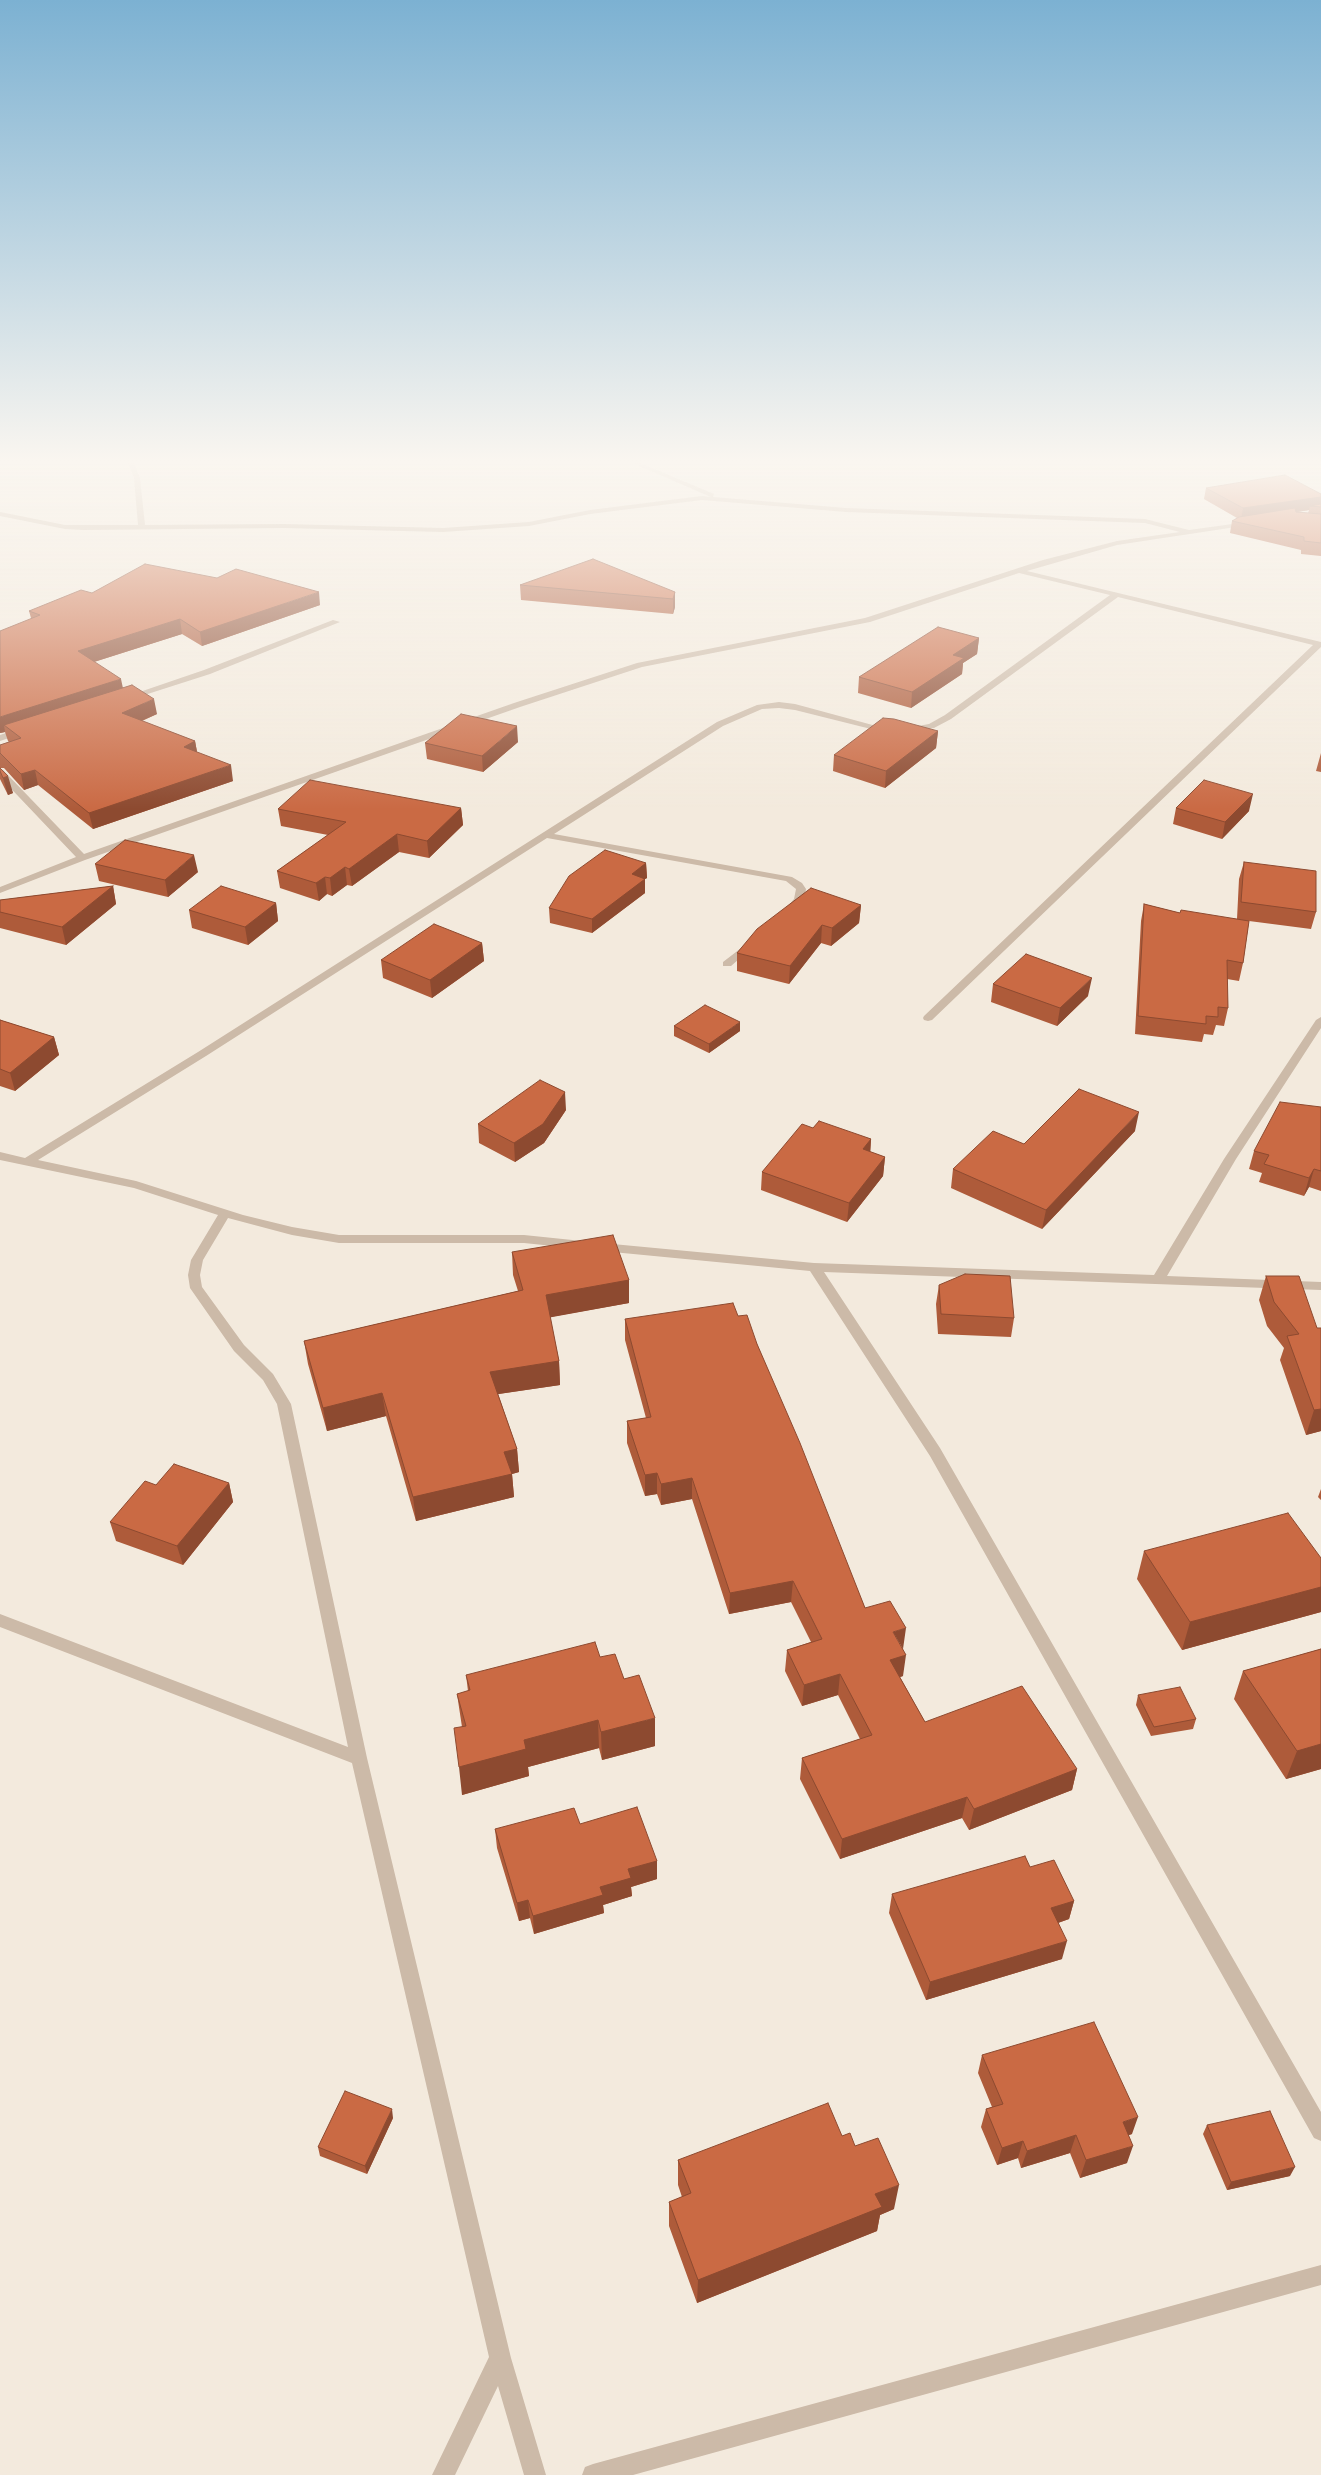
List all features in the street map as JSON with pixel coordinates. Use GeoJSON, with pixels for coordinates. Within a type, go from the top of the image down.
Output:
{"type":"FeatureCollection","features":[{"type":"Feature","properties":{"kind":"street"},"geometry":{"type":"LineString","coordinates":[[0,890],[82,858],[517,705],[640,665],[867,620],[997,578]]}},
{"type":"Feature","properties":{"kind":"street"},"geometry":{"type":"LineString","coordinates":[[1050,578],[1320,644]]}},
{"type":"Feature","properties":{"kind":"street"},"geometry":{"type":"LineString","coordinates":[[28,1161],[202,1054],[720,724],[760,707],[774,705],[795,707],[883,730],[916,730],[931,726],[948,717],[1116,595]]}},
{"type":"Feature","properties":{"kind":"street"},"geometry":{"type":"LineString","coordinates":[[122,699],[207,672],[336,622]]}},
{"type":"Feature","properties":{"kind":"street"},"geometry":{"type":"LineString","coordinates":[[928,1018],[1320,644]]}},
{"type":"Feature","properties":{"kind":"street"},"geometry":{"type":"LineString","coordinates":[[0,738],[28,729]]}},
{"type":"Feature","properties":{"kind":"street"},"geometry":{"type":"LineString","coordinates":[[0,772],[82,858]]}},
{"type":"Feature","properties":{"kind":"street"},"geometry":{"type":"LineString","coordinates":[[545,835],[789,879],[800,885],[801,894],[782,917]]}},
{"type":"Feature","properties":{"kind":"street"},"geometry":{"type":"LineString","coordinates":[[727,964],[755,940]]}},
{"type":"Feature","properties":{"kind":"street"},"geometry":{"type":"LineString","coordinates":[[1158,1280],[1230,1159],[1321,1020]]}},
{"type":"Feature","properties":{"kind":"street"},"geometry":{"type":"LineString","coordinates":[[0,1156],[136,1185],[225,1213],[292,1231],[339,1239],[524,1239],[814,1267],[1321,1286]]}},
{"type":"Feature","properties":{"kind":"street"},"geometry":{"type":"LineString","coordinates":[[225,1213],[197,1260],[194,1275],[196,1288],[239,1348],[268,1377],[284,1404],[359,1758],[500,2358],[535,2475]]}},
{"type":"Feature","properties":{"kind":"street"},"geometry":{"type":"LineString","coordinates":[[814,1267],[935,1452],[1321,2131]]}},
{"type":"Feature","properties":{"kind":"street"},"geometry":{"type":"LineString","coordinates":[[0,1620],[359,1758]]}},
{"type":"Feature","properties":{"kind":"street"},"geometry":{"type":"LineString","coordinates":[[593,2475],[1321,2275]]}},
{"type":"Feature","properties":{"kind":"street"},"geometry":{"type":"LineString","coordinates":[[443,2475],[500,2358]]}},
{"type":"Feature","properties":{"kind":"building"},"geometry":{"type":"Polygon","coordinates":[[[118,578],[270,578],[319,592],[200,632],[180,619],[78,651],[121,679],[0,717],[0,631],[40,615],[29,611],[81,590],[92,593],[118,578]]]}},
{"type":"Feature","properties":{"kind":"building"},"geometry":{"type":"Polygon","coordinates":[[[538,578],[641,578],[675,592],[673,599],[520,585],[538,578]]]}},
{"type":"Feature","properties":{"kind":"building"},"geometry":{"type":"Polygon","coordinates":[[[938,627],[979,638],[953,655],[964,658],[912,692],[859,677],[938,627]]]}},
{"type":"Feature","properties":{"kind":"building"},"geometry":{"type":"Polygon","coordinates":[[[132,685],[154,699],[122,713],[195,741],[184,747],[231,765],[89,813],[35,770],[21,774],[0,753],[0,745],[21,738],[4,725],[132,685]]]}},
{"type":"Feature","properties":{"kind":"building"},"geometry":{"type":"Polygon","coordinates":[[[461,714],[517,726],[482,756],[425,743],[461,714]]]}},
{"type":"Feature","properties":{"kind":"building"},"geometry":{"type":"Polygon","coordinates":[[[883,718],[894,719],[938,731],[886,771],[834,755],[883,718]]]}},
{"type":"Feature","properties":{"kind":"building"},"geometry":{"type":"Polygon","coordinates":[[[0,768],[8,776],[3,778],[0,768]]]}},
{"type":"Feature","properties":{"kind":"building"},"geometry":{"type":"Polygon","coordinates":[[[310,780],[461,808],[427,841],[397,834],[349,869],[345,867],[330,878],[325,877],[316,883],[277,871],[346,822],[278,809],[310,780]]]}},
{"type":"Feature","properties":{"kind":"building"},"geometry":{"type":"Polygon","coordinates":[[[1204,780],[1253,794],[1225,822],[1176,808],[1204,780]]]}},
{"type":"Feature","properties":{"kind":"building"},"geometry":{"type":"Polygon","coordinates":[[[125,840],[194,855],[165,880],[95,864],[125,840]]]}},
{"type":"Feature","properties":{"kind":"building"},"geometry":{"type":"Polygon","coordinates":[[[605,850],[646,863],[632,874],[645,879],[592,919],[549,908],[569,876],[605,850]]]}},
{"type":"Feature","properties":{"kind":"building"},"geometry":{"type":"Polygon","coordinates":[[[1244,862],[1316,871],[1316,912],[1241,902],[1244,862]]]}},
{"type":"Feature","properties":{"kind":"building"},"geometry":{"type":"Polygon","coordinates":[[[113,886],[62,927],[0,912],[0,900],[113,886]]]}},
{"type":"Feature","properties":{"kind":"building"},"geometry":{"type":"Polygon","coordinates":[[[221,886],[276,903],[245,927],[189,910],[221,886]]]}},
{"type":"Feature","properties":{"kind":"building"},"geometry":{"type":"Polygon","coordinates":[[[811,888],[861,905],[832,928],[822,925],[790,966],[737,953],[757,929],[811,888]]]}},
{"type":"Feature","properties":{"kind":"building"},"geometry":{"type":"Polygon","coordinates":[[[1144,904],[1180,913],[1181,910],[1249,921],[1243,963],[1227,960],[1228,1008],[1218,1007],[1218,1017],[1206,1016],[1206,1024],[1138,1016],[1144,904]]]}},
{"type":"Feature","properties":{"kind":"building"},"geometry":{"type":"Polygon","coordinates":[[[434,924],[482,943],[430,980],[381,960],[434,924]]]}},
{"type":"Feature","properties":{"kind":"building"},"geometry":{"type":"Polygon","coordinates":[[[1026,954],[1092,978],[1060,1008],[993,984],[1026,954]]]}},
{"type":"Feature","properties":{"kind":"building"},"geometry":{"type":"Polygon","coordinates":[[[705,1005],[740,1022],[709,1044],[674,1026],[705,1005]]]}},
{"type":"Feature","properties":{"kind":"building"},"geometry":{"type":"Polygon","coordinates":[[[0,1020],[54,1037],[10,1073],[0,1069],[0,1020]]]}},
{"type":"Feature","properties":{"kind":"building"},"geometry":{"type":"Polygon","coordinates":[[[540,1080],[565,1092],[543,1124],[514,1143],[478,1124],[540,1080]]]}},
{"type":"Feature","properties":{"kind":"building"},"geometry":{"type":"Polygon","coordinates":[[[1079,1089],[1139,1112],[1046,1210],[953,1169],[993,1131],[1024,1144],[1079,1089]]]}},
{"type":"Feature","properties":{"kind":"building"},"geometry":{"type":"Polygon","coordinates":[[[1280,1102],[1321,1107],[1321,1171],[1314,1169],[1309,1178],[1264,1164],[1269,1155],[1254,1151],[1280,1102]]]}},
{"type":"Feature","properties":{"kind":"building"},"geometry":{"type":"Polygon","coordinates":[[[819,1121],[871,1139],[863,1149],[885,1157],[849,1203],[762,1172],[802,1124],[813,1128],[819,1121]]]}},
{"type":"Feature","properties":{"kind":"building"},"geometry":{"type":"Polygon","coordinates":[[[613,1235],[629,1280],[546,1295],[559,1361],[490,1372],[517,1449],[504,1452],[512,1474],[413,1497],[382,1393],[323,1408],[304,1341],[523,1290],[512,1252],[613,1235]]]}},
{"type":"Feature","properties":{"kind":"building"},"geometry":{"type":"Polygon","coordinates":[[[965,1274],[1010,1276],[1014,1318],[941,1314],[939,1285],[965,1274]]]}},
{"type":"Feature","properties":{"kind":"building"},"geometry":{"type":"Polygon","coordinates":[[[1266,1276],[1299,1276],[1317,1328],[1321,1328],[1321,1409],[1314,1410],[1287,1336],[1299,1334],[1274,1302],[1266,1276]]]}},
{"type":"Feature","properties":{"kind":"building"},"geometry":{"type":"Polygon","coordinates":[[[733,1303],[738,1316],[747,1315],[757,1344],[800,1443],[865,1608],[890,1601],[906,1628],[893,1632],[906,1655],[890,1660],[925,1722],[1022,1686],[1077,1769],[974,1809],[967,1797],[842,1839],[802,1758],[872,1735],[840,1674],[804,1685],[787,1650],[822,1639],[793,1581],[730,1593],[692,1478],[661,1484],[657,1473],[645,1475],[627,1421],[651,1417],[625,1319],[733,1303]]]}},
{"type":"Feature","properties":{"kind":"building"},"geometry":{"type":"Polygon","coordinates":[[[174,1464],[229,1483],[177,1546],[110,1522],[145,1481],[156,1485],[174,1464]]]}},
{"type":"Feature","properties":{"kind":"building"},"geometry":{"type":"Polygon","coordinates":[[[1288,1513],[1321,1558],[1321,1587],[1190,1622],[1144,1551],[1288,1513]]]}},
{"type":"Feature","properties":{"kind":"building"},"geometry":{"type":"Polygon","coordinates":[[[595,1642],[600,1657],[615,1654],[624,1679],[639,1675],[655,1718],[601,1732],[598,1720],[524,1740],[526,1749],[459,1767],[454,1728],[466,1726],[457,1694],[470,1690],[466,1675],[595,1642]]]}},
{"type":"Feature","properties":{"kind":"building"},"geometry":{"type":"Polygon","coordinates":[[[1321,1649],[1321,1744],[1297,1751],[1243,1671],[1321,1649]]]}},
{"type":"Feature","properties":{"kind":"building"},"geometry":{"type":"Polygon","coordinates":[[[1180,1687],[1196,1719],[1154,1727],[1138,1695],[1180,1687]]]}},
{"type":"Feature","properties":{"kind":"building"},"geometry":{"type":"Polygon","coordinates":[[[637,1807],[657,1861],[628,1869],[631,1878],[600,1887],[603,1895],[533,1916],[528,1900],[517,1903],[495,1829],[574,1808],[580,1824],[637,1807]]]}},
{"type":"Feature","properties":{"kind":"building"},"geometry":{"type":"Polygon","coordinates":[[[1025,1856],[1030,1867],[1054,1860],[1074,1901],[1051,1908],[1067,1941],[930,1982],[892,1894],[1025,1856]]]}},
{"type":"Feature","properties":{"kind":"building"},"geometry":{"type":"Polygon","coordinates":[[[1094,2022],[1138,2117],[1123,2122],[1133,2146],[1086,2160],[1076,2135],[1027,2151],[1023,2141],[1002,2148],[986,2109],[1003,2104],[982,2055],[1094,2022]]]}},
{"type":"Feature","properties":{"kind":"building"},"geometry":{"type":"Polygon","coordinates":[[[345,2091],[392,2109],[365,2166],[318,2147],[345,2091]]]}},
{"type":"Feature","properties":{"kind":"building"},"geometry":{"type":"Polygon","coordinates":[[[828,2103],[842,2136],[850,2133],[855,2146],[878,2138],[899,2185],[875,2194],[882,2207],[698,2280],[669,2202],[691,2193],[678,2160],[828,2103]]]}},
{"type":"Feature","properties":{"kind":"building"},"geometry":{"type":"Polygon","coordinates":[[[1270,2111],[1295,2167],[1231,2182],[1207,2125],[1270,2111]]]}}]}
